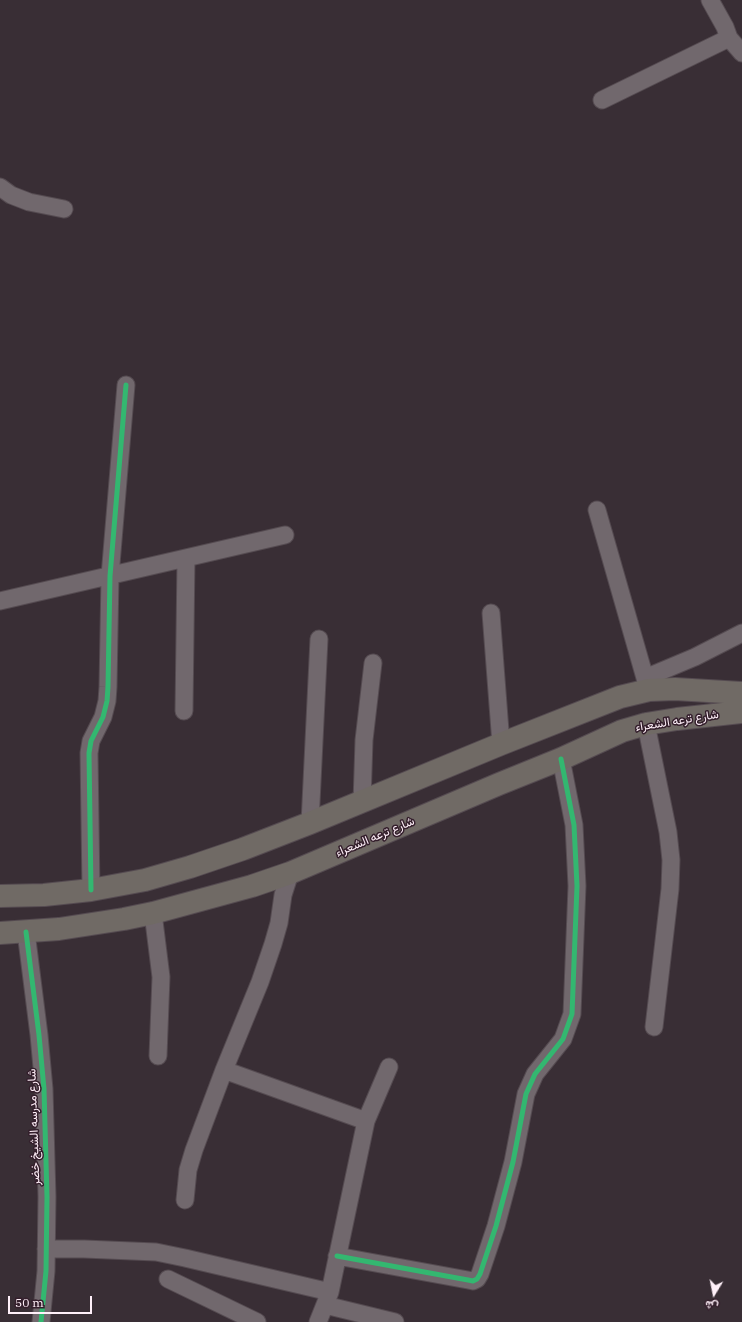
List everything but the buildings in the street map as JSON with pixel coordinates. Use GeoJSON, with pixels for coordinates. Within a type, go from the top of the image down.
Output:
{"type":"FeatureCollection","features":[{"type":"Feature","properties":{"kind":"highway","name":"شارع ترعه الشعراء"},"geometry":{"type":"LineString","coordinates":[[0,896],[44,895],[91,890],[145,880],[190,867],[243,849],[310,823],[500,744],[620,697],[647,684],[675,689],[742,693]]}},
{"type":"Feature","properties":{"kind":"highway"},"geometry":{"type":"LineString","coordinates":[[675,689],[671,702],[672,711],[677,718]]}},
{"type":"Feature","properties":{"kind":"highway"},"geometry":{"type":"LineString","coordinates":[[620,697],[629,705],[635,721],[640,725]]}},
{"type":"Feature","properties":{"kind":"highway","name":"شارع ترعه الشعراء"},"geometry":{"type":"LineString","coordinates":[[0,933],[26,932],[94,925],[153,913],[252,886],[290,873],[561,759],[610,736],[640,725],[677,718],[742,712]]}},
{"type":"Feature","properties":{"kind":"highway"},"geometry":{"type":"LineString","coordinates":[[145,880],[153,913]]}},
{"type":"Feature","properties":{"kind":"street"},"geometry":{"type":"LineString","coordinates":[[710,0],[725,27],[729,38],[742,53]]}},
{"type":"Feature","properties":{"kind":"street"},"geometry":{"type":"LineString","coordinates":[[602,100],[729,38]]}},
{"type":"Feature","properties":{"kind":"street"},"geometry":{"type":"LineString","coordinates":[[0,187],[11,195],[29,202],[64,209]]}},
{"type":"Feature","properties":{"kind":"street"},"geometry":{"type":"LineString","coordinates":[[91,890],[89,753],[91,741],[103,717],[107,701],[110,576],[126,385]]}},
{"type":"Feature","properties":{"kind":"street"},"geometry":{"type":"LineString","coordinates":[[597,510],[647,684],[691,659],[742,633]]}},
{"type":"Feature","properties":{"kind":"street"},"geometry":{"type":"LineString","coordinates":[[0,601],[285,535]]}},
{"type":"Feature","properties":{"kind":"street"},"geometry":{"type":"LineString","coordinates":[[184,711],[186,558]]}},
{"type":"Feature","properties":{"kind":"street"},"geometry":{"type":"LineString","coordinates":[[491,613],[500,744]]}},
{"type":"Feature","properties":{"kind":"street"},"geometry":{"type":"LineString","coordinates":[[310,823],[319,640]]}},
{"type":"Feature","properties":{"kind":"street"},"geometry":{"type":"LineString","coordinates":[[362,802],[364,740],[373,663]]}},
{"type":"Feature","properties":{"kind":"street"},"geometry":{"type":"LineString","coordinates":[[640,725],[668,832],[671,860],[670,889],[654,1027]]}},
{"type":"Feature","properties":{"kind":"street"},"geometry":{"type":"LineString","coordinates":[[337,1256],[468,1280],[477,1279],[480,1274],[496,1226],[513,1162],[526,1094],[535,1074],[563,1039],[572,1014],[577,886],[574,825],[561,759]]}},
{"type":"Feature","properties":{"kind":"street"},"geometry":{"type":"LineString","coordinates":[[185,1200],[188,1170],[194,1150],[274,944],[283,895],[290,873]]}},
{"type":"Feature","properties":{"kind":"street"},"geometry":{"type":"LineString","coordinates":[[153,913],[161,977],[158,1056]]}},
{"type":"Feature","properties":{"kind":"street","name":"شارع مدرسه الشيخ خضر"},"geometry":{"type":"LineString","coordinates":[[26,932],[44,1089],[47,1196],[46,1271],[41,1322]]}},
{"type":"Feature","properties":{"kind":"street"},"geometry":{"type":"LineString","coordinates":[[318,1322],[328,1298],[366,1121],[389,1067]]}},
{"type":"Feature","properties":{"kind":"street"},"geometry":{"type":"LineString","coordinates":[[224,1070],[366,1121]]}},
{"type":"Feature","properties":{"kind":"street"},"geometry":{"type":"LineString","coordinates":[[46,1250],[84,1249],[156,1252],[207,1263],[328,1298],[395,1322]]}},
{"type":"Feature","properties":{"kind":"street"},"geometry":{"type":"LineString","coordinates":[[168,1279],[257,1322]]}},
{"type":"Feature","properties":{"kind":"cycle path"},"geometry":{"type":"LineString","coordinates":[[91,890],[89,753],[91,741],[103,717],[107,701],[110,576],[126,385]]}},
{"type":"Feature","properties":{"kind":"cycle path"},"geometry":{"type":"LineString","coordinates":[[337,1256],[473,1281],[477,1279],[480,1274],[496,1226],[513,1162],[526,1094],[535,1074],[563,1039],[572,1014],[577,886],[574,825],[561,759]]}},
{"type":"Feature","properties":{"kind":"cycle path"},"geometry":{"type":"LineString","coordinates":[[26,932],[44,1089],[47,1197],[46,1271],[41,1322]]}}]}
